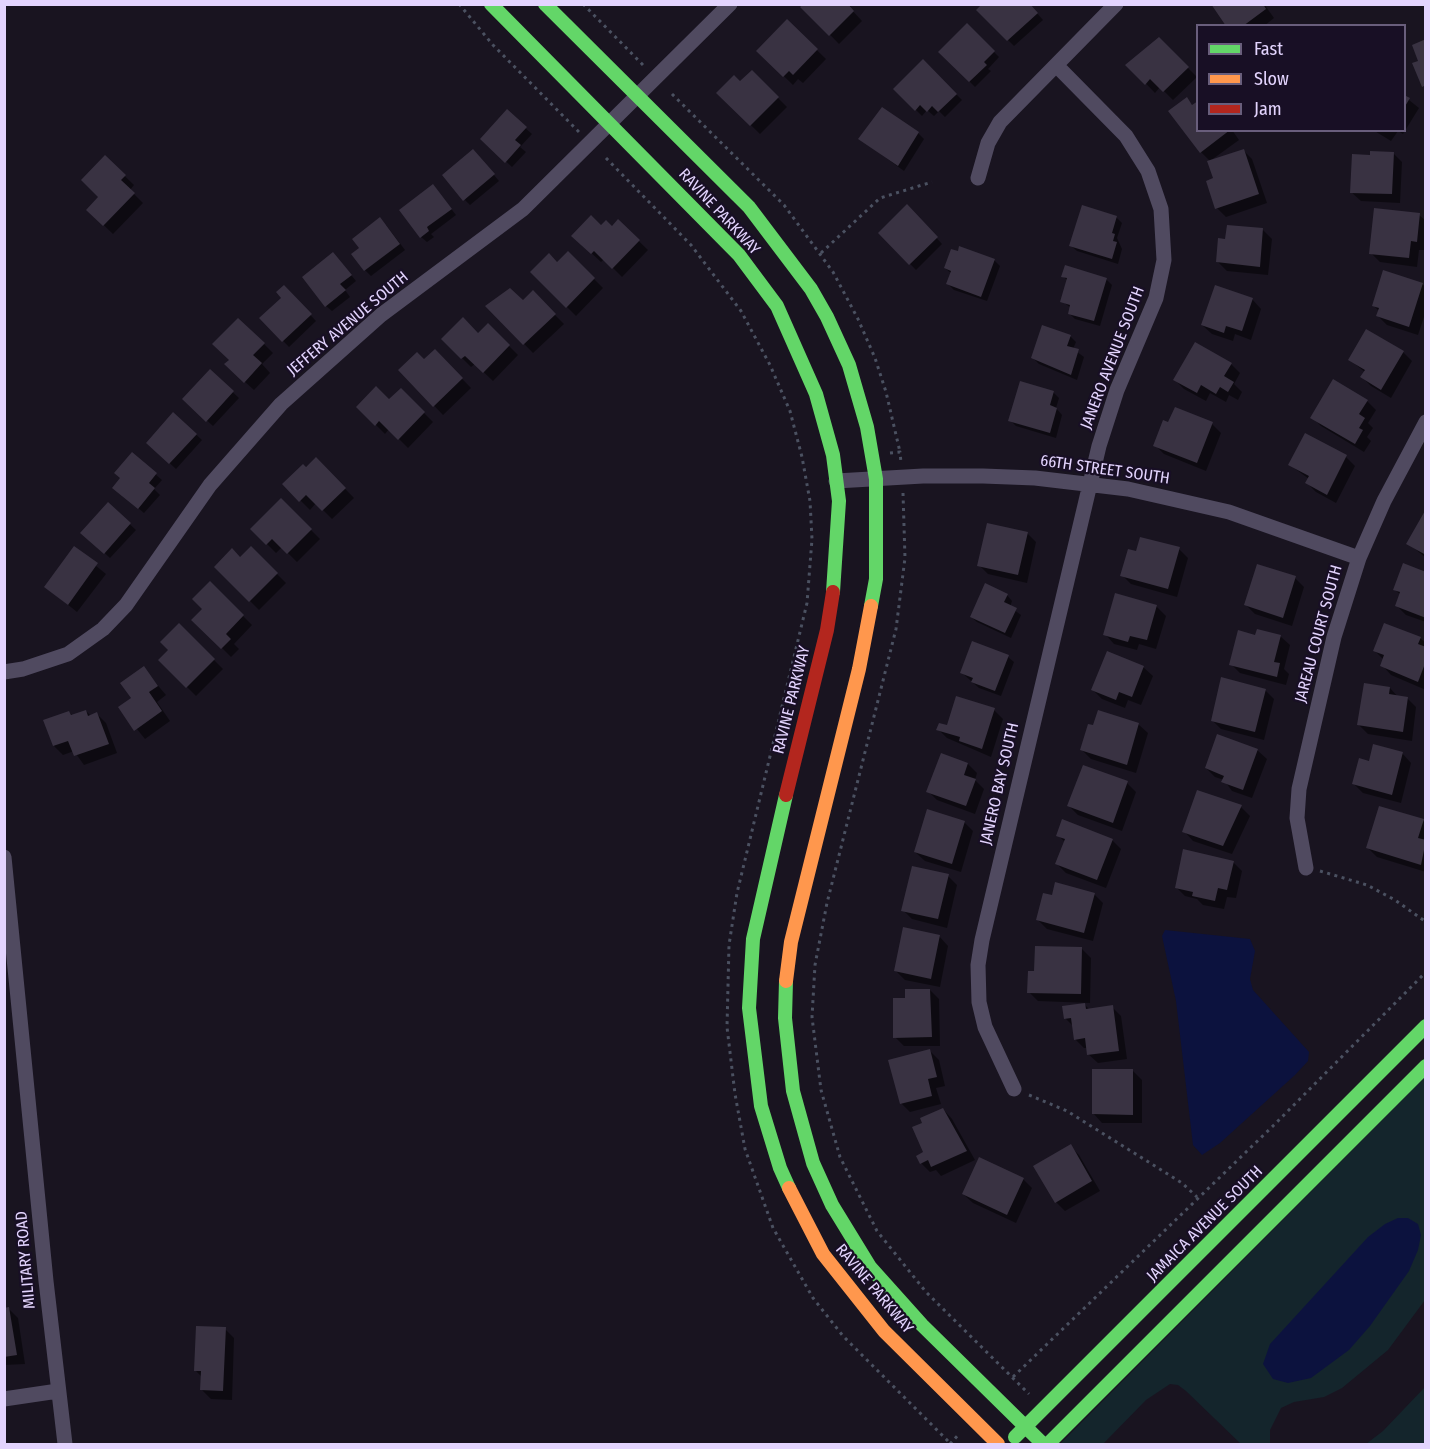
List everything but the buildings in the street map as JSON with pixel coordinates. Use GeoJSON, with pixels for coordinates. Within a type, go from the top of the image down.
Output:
{"type":"FeatureCollection","features":[{"type":"Feature","properties":{"kind":"street","name":"RAVINE PARKWAY"},"geometry":{"type":"LineString","coordinates":[[491,4],[739,255],[777,306],[816,394],[828,434],[836,481],[840,526],[831,609],[759,904],[753,939],[749,1008],[754,1071],[761,1106],[780,1168],[802,1218],[823,1254],[884,1331],[998,1444]]}},
{"type":"Feature","properties":{"kind":"street","name":"RAVINE PARKWAY"},"geometry":{"type":"LineString","coordinates":[[545,4],[749,207],[811,289],[849,365],[867,427],[876,479],[878,546],[871,615],[799,902],[786,976],[785,1018],[793,1091],[813,1163],[832,1205],[870,1267],[922,1325],[1043,1444]]}},
{"type":"Feature","properties":{"kind":"street","name":"JEFFERY AVENUE SOUTH"},"geometry":{"type":"LineString","coordinates":[[4,672],[23,669],[68,654],[103,629],[126,605],[210,485],[281,404],[381,315],[510,220],[611,125],[730,4]]}},
{"type":"Feature","properties":{"kind":"street"},"geometry":{"type":"LineString","coordinates":[[978,178],[995,129],[1116,4]]}},
{"type":"Feature","properties":{"kind":"street","name":"JANERO AVENUE SOUTH"},"geometry":{"type":"LineString","coordinates":[[1056,65],[1108,117],[1138,154],[1156,190],[1164,227],[1164,260],[1160,286],[1114,399],[1089,484]]}},
{"type":"Feature","properties":{"kind":"street","name":"JAREAU COURT SOUTH"},"geometry":{"type":"LineString","coordinates":[[1306,868],[1297,818],[1299,789],[1334,637],[1359,558],[1384,501],[1425,422]]}},
{"type":"Feature","properties":{"kind":"street","name":"66TH STREET SOUTH"},"geometry":{"type":"LineString","coordinates":[[836,481],[983,476],[1089,484],[1177,499],[1229,512],[1359,558]]}},
{"type":"Feature","properties":{"kind":"street","name":"JANERO BAY SOUTH"},"geometry":{"type":"LineString","coordinates":[[1014,1089],[999,1061],[981,1013],[977,992],[978,964],[1089,484]]}},
{"type":"Feature","properties":{"kind":"street","name":"MILITARY ROAD"},"geometry":{"type":"LineString","coordinates":[[4,857],[64,1444]]}},
{"type":"Feature","properties":{"kind":"street","name":"JAMAICA AVENUE SOUTH"},"geometry":{"type":"LineString","coordinates":[[1007,1444],[1425,1026]]}},
{"type":"Feature","properties":{"kind":"street"},"geometry":{"type":"LineString","coordinates":[[1048,1444],[1425,1066]]}},
{"type":"Feature","properties":{"kind":"street"},"geometry":{"type":"LineString","coordinates":[[4,1399],[58,1391]]}},
{"type":"Feature","properties":{"kind":"path"},"geometry":{"type":"LineString","coordinates":[[459,4],[493,45],[577,129]]}},
{"type":"Feature","properties":{"kind":"path"},"geometry":{"type":"LineString","coordinates":[[583,4],[645,66]]}},
{"type":"Feature","properties":{"kind":"path"},"geometry":{"type":"LineString","coordinates":[[606,158],[691,245],[736,304],[782,390],[802,457]]}},
{"type":"Feature","properties":{"kind":"path"},"geometry":{"type":"LineString","coordinates":[[821,254],[880,198],[932,182]]}},
{"type":"Feature","properties":{"kind":"path"},"geometry":{"type":"LineString","coordinates":[[904,504],[905,558],[899,609],[819,936],[813,994],[814,1040],[820,1090],[833,1136],[851,1183],[877,1231],[926,1292],[1044,1407]]}},
{"type":"Feature","properties":{"kind":"path"},"geometry":{"type":"LineString","coordinates":[[1306,868],[1367,885],[1395,900],[1425,922]]}},
{"type":"Feature","properties":{"kind":"path"},"geometry":{"type":"LineString","coordinates":[[1013,1378],[1274,1125],[1425,972]]}},
{"type":"Feature","properties":{"kind":"path"},"geometry":{"type":"LineString","coordinates":[[1014,1089],[1067,1111],[1182,1183],[1198,1197]]}},
{"type":"Feature","properties":{"kind":"shaded area"},"geometry":{"type":"Polygon","coordinates":[[[1165,930],[1250,939],[1255,951],[1250,979],[1253,990],[1309,1052],[1308,1061],[1295,1075],[1220,1143],[1202,1155],[1193,1145],[1176,1001],[1162,936],[1165,930]]]}},
{"type":"Feature","properties":{"kind":"shaded area"},"geometry":{"type":"Polygon","coordinates":[[[1425,1077],[1425,1300],[1388,1350],[1342,1388],[1324,1397],[1294,1402],[1281,1408],[1270,1430],[1270,1444],[1241,1444],[1186,1391],[1178,1385],[1170,1384],[1146,1400],[1103,1444],[1060,1444],[1425,1077]]]}},
{"type":"Feature","properties":{"kind":"shaded area"},"geometry":{"type":"Polygon","coordinates":[[[1398,1218],[1408,1218],[1418,1224],[1421,1235],[1418,1250],[1409,1271],[1370,1326],[1349,1350],[1311,1378],[1288,1383],[1273,1379],[1263,1364],[1270,1344],[1368,1237],[1385,1224],[1398,1218]]]}},
{"type":"Feature","properties":{"kind":"shaded area"},"geometry":{"type":"Polygon","coordinates":[[[1425,1387],[1425,1444],[1366,1444],[1383,1431],[1425,1387]]]}},
{"type":"Feature","properties":{"kind":"traffic: fast"},"geometry":{"type":"LineString","coordinates":[[491,4],[739,255],[777,306],[816,394],[833,455],[839,501],[833,592]]}},
{"type":"Feature","properties":{"kind":"traffic: fast"},"geometry":{"type":"LineString","coordinates":[[545,4],[749,207],[811,289],[827,317],[849,365],[867,427],[876,479],[876,579],[871,606]]}},
{"type":"Feature","properties":{"kind":"traffic: fast"},"geometry":{"type":"LineString","coordinates":[[786,795],[753,939],[749,1008],[761,1106],[780,1168],[789,1188]]}},
{"type":"Feature","properties":{"kind":"traffic: fast"},"geometry":{"type":"LineString","coordinates":[[786,981],[785,1018],[793,1091],[813,1163],[832,1205],[870,1267],[922,1325],[1043,1444]]}},
{"type":"Feature","properties":{"kind":"traffic: fast"},"geometry":{"type":"LineString","coordinates":[[1015,1437],[1426,1026]]}},
{"type":"Feature","properties":{"kind":"traffic: fast"},"geometry":{"type":"LineString","coordinates":[[1048,1444],[1426,1066]]}},
{"type":"Feature","properties":{"kind":"traffic: slow"},"geometry":{"type":"LineString","coordinates":[[786,981],[791,942],[859,669],[871,606]]}},
{"type":"Feature","properties":{"kind":"traffic: slow"},"geometry":{"type":"LineString","coordinates":[[789,1188],[823,1254],[884,1331],[998,1444]]}},
{"type":"Feature","properties":{"kind":"traffic: jam"},"geometry":{"type":"LineString","coordinates":[[786,795],[827,630],[833,592]]}}]}
